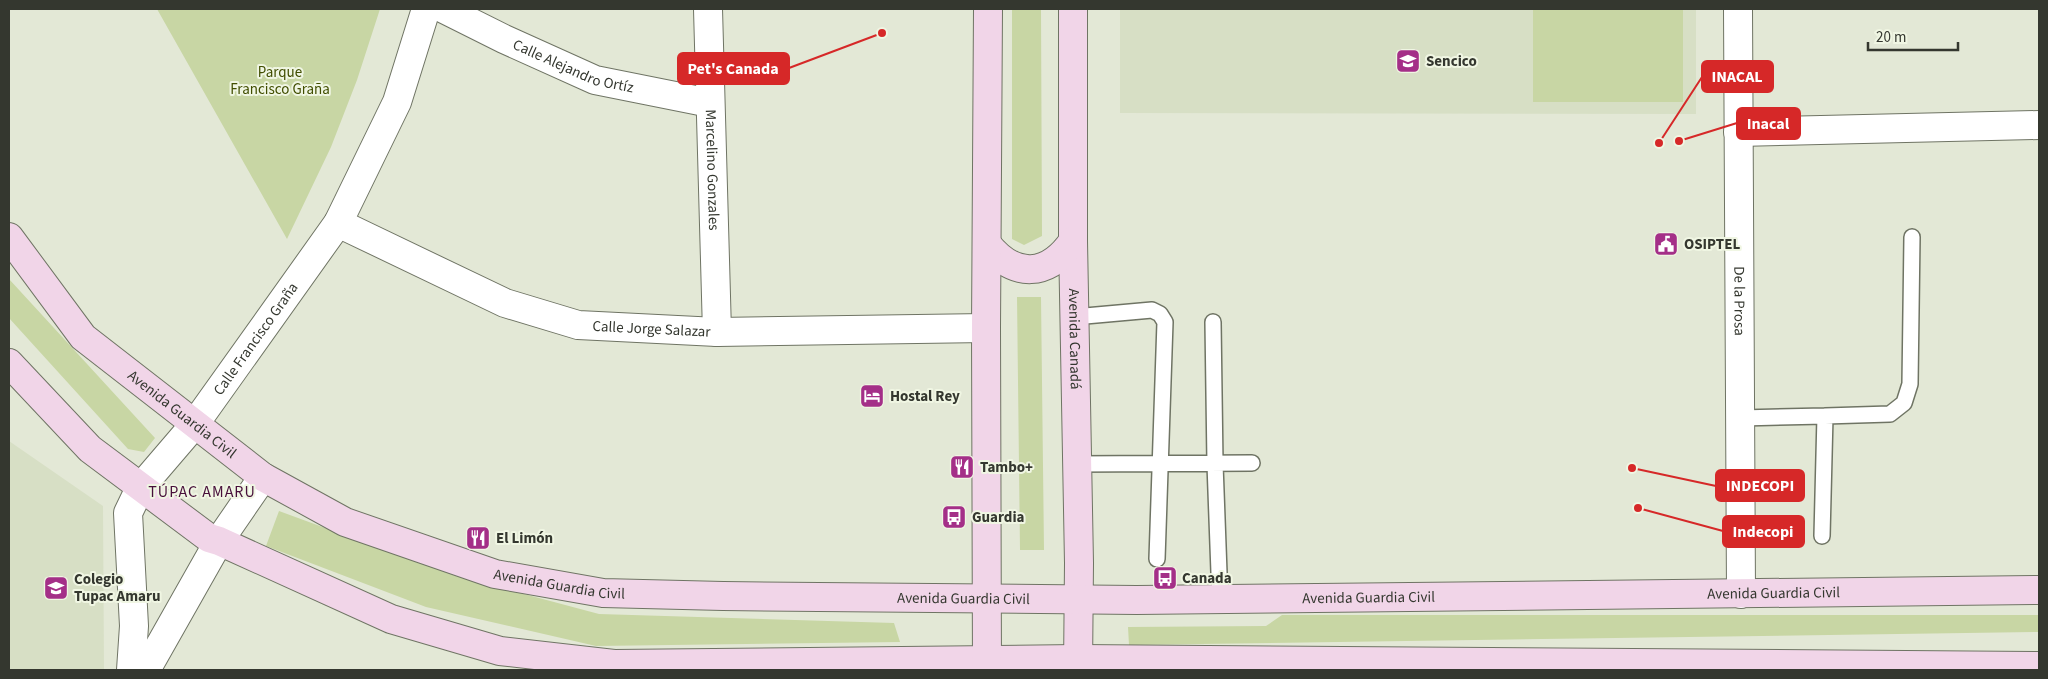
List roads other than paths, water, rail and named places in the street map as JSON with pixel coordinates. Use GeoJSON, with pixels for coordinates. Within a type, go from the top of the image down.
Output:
{"type":"FeatureCollection","features":[{"type":"Feature","properties":{"kind":"main road"},"geometry":{"type":"LineString","coordinates":[[987,665],[986,328],[988,9]]}},
{"type":"Feature","properties":{"kind":"main road","name":"Avenida Canadá"},"geometry":{"type":"LineString","coordinates":[[1073,9],[1073,241],[1079,600],[1078,665]]}},
{"type":"Feature","properties":{"kind":"main road","name":"Avenida Guardia Civil"},"geometry":{"type":"LineString","coordinates":[[9,237],[83,337],[263,477],[346,522],[495,574],[603,593],[986,599],[1220,600],[2039,590]]}},
{"type":"Feature","properties":{"kind":"main road"},"geometry":{"type":"LineString","coordinates":[[987,244],[998,258],[1014,267],[1031,269],[1049,265],[1063,255],[1073,241]]}},
{"type":"Feature","properties":{"kind":"main road"},"geometry":{"type":"LineString","coordinates":[[9,363],[90,449],[209,538],[391,619],[500,651],[614,664],[1591,667],[2039,666]]}},
{"type":"Feature","properties":{"kind":"street","name":"Calle Francisco Graña"},"geometry":{"type":"LineString","coordinates":[[131,670],[134,626],[128,513],[140,488],[194,424],[338,223],[396,102],[426,9]]}},
{"type":"Feature","properties":{"kind":"street","name":"Calle Alejandro Ortíz"},"geometry":{"type":"LineString","coordinates":[[444,9],[504,39],[595,80],[710,103]]}},
{"type":"Feature","properties":{"kind":"street","name":"Marcelino Gonzales"},"geometry":{"type":"LineString","coordinates":[[708,9],[717,332]]}},
{"type":"Feature","properties":{"kind":"street","name":"De la Prosa"},"geometry":{"type":"LineString","coordinates":[[1738,9],[1741,594]]}},
{"type":"Feature","properties":{"kind":"street"},"geometry":{"type":"LineString","coordinates":[[1738,132],[2039,125]]}},
{"type":"Feature","properties":{"kind":"street","name":"Calle Jorge Salazar"},"geometry":{"type":"LineString","coordinates":[[338,223],[505,303],[578,325],[717,332],[986,328]]}},
{"type":"Feature","properties":{"kind":"street"},"geometry":{"type":"LineString","coordinates":[[146,670],[219,541],[263,477]]}},
{"type":"Feature","properties":{"kind":"lane"},"geometry":{"type":"LineString","coordinates":[[1741,418],[1890,414],[1904,403],[1910,384],[1912,236]]}},
{"type":"Feature","properties":{"kind":"lane"},"geometry":{"type":"LineString","coordinates":[[1074,317],[1152,310],[1160,314],[1165,322],[1157,559]]}},
{"type":"Feature","properties":{"kind":"lane"},"geometry":{"type":"LineString","coordinates":[[1213,322],[1215,464],[1220,600]]}},
{"type":"Feature","properties":{"kind":"lane"},"geometry":{"type":"LineString","coordinates":[[1822,536],[1825,416]]}},
{"type":"Feature","properties":{"kind":"lane"},"geometry":{"type":"LineString","coordinates":[[1077,464],[1252,464]]}},
{"type":"Feature","properties":{"kind":"place","name":"Pet's Canada"},"geometry":{"type":"Point","coordinates":[882,33]}},
{"type":"Feature","properties":{"kind":"place","name":"Sencico"},"geometry":{"type":"Point","coordinates":[1408,61]}},
{"type":"Feature","properties":{"kind":"place","name":"Inacal"},"geometry":{"type":"Point","coordinates":[1679,141]}},
{"type":"Feature","properties":{"kind":"place","name":"INACAL"},"geometry":{"type":"Point","coordinates":[1659,143]}},
{"type":"Feature","properties":{"kind":"place","name":"OSIPTEL"},"geometry":{"type":"Point","coordinates":[1666,244]}},
{"type":"Feature","properties":{"kind":"place","name":"Hostal Rey"},"geometry":{"type":"Point","coordinates":[872,396]}},
{"type":"Feature","properties":{"kind":"place","name":"Tambo+"},"geometry":{"type":"Point","coordinates":[962,467]}},
{"type":"Feature","properties":{"kind":"place","name":"INDECOPI"},"geometry":{"type":"Point","coordinates":[1632,468]}},
{"type":"Feature","properties":{"kind":"place","name":"Indecopi"},"geometry":{"type":"Point","coordinates":[1638,508]}},
{"type":"Feature","properties":{"kind":"place","name":"Guardia"},"geometry":{"type":"Point","coordinates":[954,517]}},
{"type":"Feature","properties":{"kind":"place","name":"El Limón"},"geometry":{"type":"Point","coordinates":[478,538]}},
{"type":"Feature","properties":{"kind":"place","name":"Canada"},"geometry":{"type":"Point","coordinates":[1165,578]}},
{"type":"Feature","properties":{"kind":"place","name":"Colegio Tupac Amaru"},"geometry":{"type":"Point","coordinates":[56,588]}},
{"type":"Feature","properties":{"kind":"district","name":"TÚPAC AMARU"},"geometry":{"type":"Point","coordinates":[202,491]}},
{"type":"Feature","properties":{"kind":"park label","name":"Parque Francisco Graña"},"geometry":{"type":"Point","coordinates":[280,80]}}]}
